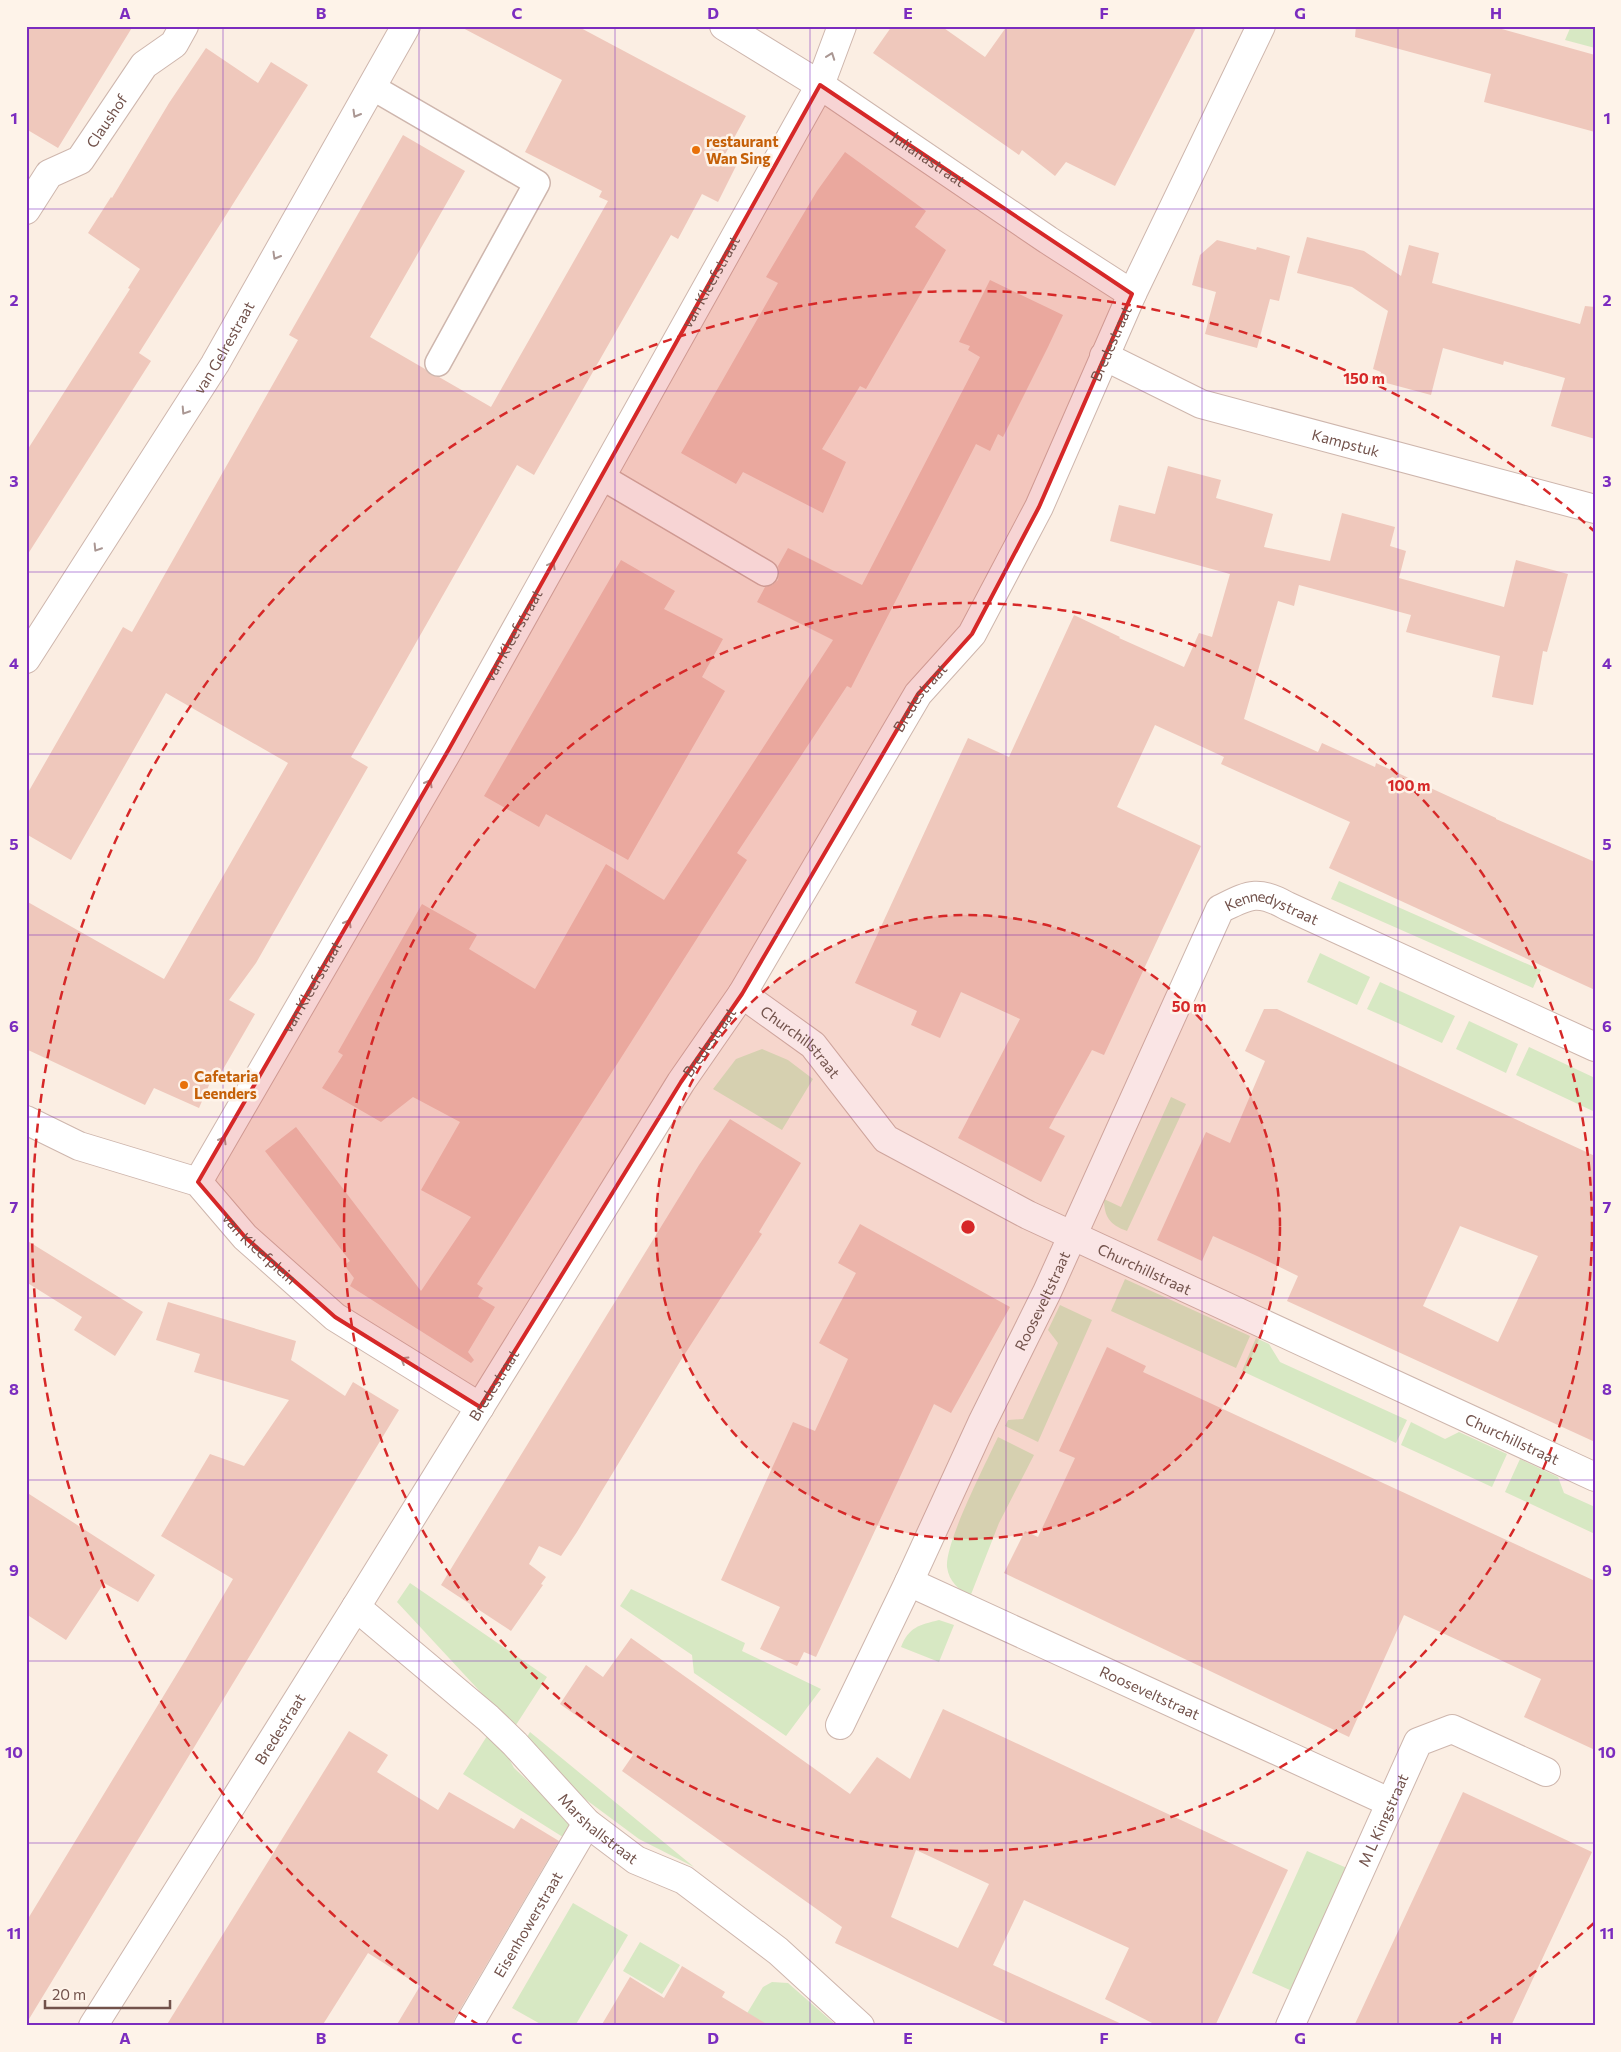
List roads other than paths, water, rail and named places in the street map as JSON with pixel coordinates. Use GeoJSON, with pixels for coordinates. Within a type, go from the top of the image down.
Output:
{"type":"FeatureCollection","features":[{"type":"Feature","properties":{"kind":"street","name":"Claushof"},"geometry":{"type":"LineString","coordinates":[[26,210],[50,174],[80,160],[144,65],[174,44],[184,26]]}},
{"type":"Feature","properties":{"kind":"street","name":"van Gelrestraat"},"geometry":{"type":"LineString","coordinates":[[26,659],[215,364],[406,26]]}},
{"type":"Feature","properties":{"kind":"street","name":"Julianastraat"},"geometry":{"type":"LineString","coordinates":[[724,26],[820,85],[1048,240],[1132,294]]}},
{"type":"Feature","properties":{"kind":"street","name":"van Kleefstraat"},"geometry":{"type":"LineString","coordinates":[[198,1182],[449,749],[820,85],[842,26]]}},
{"type":"Feature","properties":{"kind":"street","name":"Bredestraat"},"geometry":{"type":"LineString","coordinates":[[93,2026],[356,1607],[681,1082],[742,994],[918,694],[972,634],[1039,507],[1132,294],[1261,26]]}},
{"type":"Feature","properties":{"kind":"street","name":"Kampstuk"},"geometry":{"type":"LineString","coordinates":[[1104,356],[1201,404],[1595,509]]}},
{"type":"Feature","properties":{"kind":"street","name":"Kennedystraat"},"geometry":{"type":"LineString","coordinates":[[1071,1236],[1220,909],[1250,895],[1273,898],[1595,1047]]}},
{"type":"Feature","properties":{"kind":"street","name":"Churchillstraat"},"geometry":{"type":"LineString","coordinates":[[742,994],[813,1045],[886,1140],[1071,1236],[1126,1259],[1595,1477]]}},
{"type":"Feature","properties":{"kind":"street"},"geometry":{"type":"LineString","coordinates":[[26,1120],[78,1146],[198,1182]]}},
{"type":"Feature","properties":{"kind":"street","name":"van Kleefplein"},"geometry":{"type":"LineString","coordinates":[[198,1182],[245,1237],[335,1317],[480,1407]]}},
{"type":"Feature","properties":{"kind":"street","name":"Rooseveltstraat"},"geometry":{"type":"LineString","coordinates":[[840,1725],[910,1582],[982,1424],[1047,1292],[1071,1236]]}},
{"type":"Feature","properties":{"kind":"street","name":"Rooseveltstraat"},"geometry":{"type":"LineString","coordinates":[[910,1582],[1389,1802]]}},
{"type":"Feature","properties":{"kind":"street","name":"Marshallstraat"},"geometry":{"type":"LineString","coordinates":[[356,1607],[488,1718],[515,1744],[587,1823],[636,1860],[684,1880],[778,1951],[860,2026]]}},
{"type":"Feature","properties":{"kind":"street","name":"M L Kingstraat"},"geometry":{"type":"LineString","coordinates":[[1290,2026],[1389,1802],[1418,1742],[1452,1729],[1546,1772]]}},
{"type":"Feature","properties":{"kind":"street","name":"Eisenhowerstraat"},"geometry":{"type":"LineString","coordinates":[[468,2026],[587,1823]]}},
{"type":"Feature","properties":{"kind":"lane"},"geometry":{"type":"LineString","coordinates":[[372,88],[537,183],[438,363]]}},
{"type":"Feature","properties":{"kind":"lane"},"geometry":{"type":"LineString","coordinates":[[602,476],[765,573]]}},
{"type":"Feature","properties":{"kind":"place","name":"restaurant Wan Sing"},"geometry":{"type":"Point","coordinates":[696,150]}},
{"type":"Feature","properties":{"kind":"place","name":"Cafetaria Leenders"},"geometry":{"type":"Point","coordinates":[184,1085]}}]}
